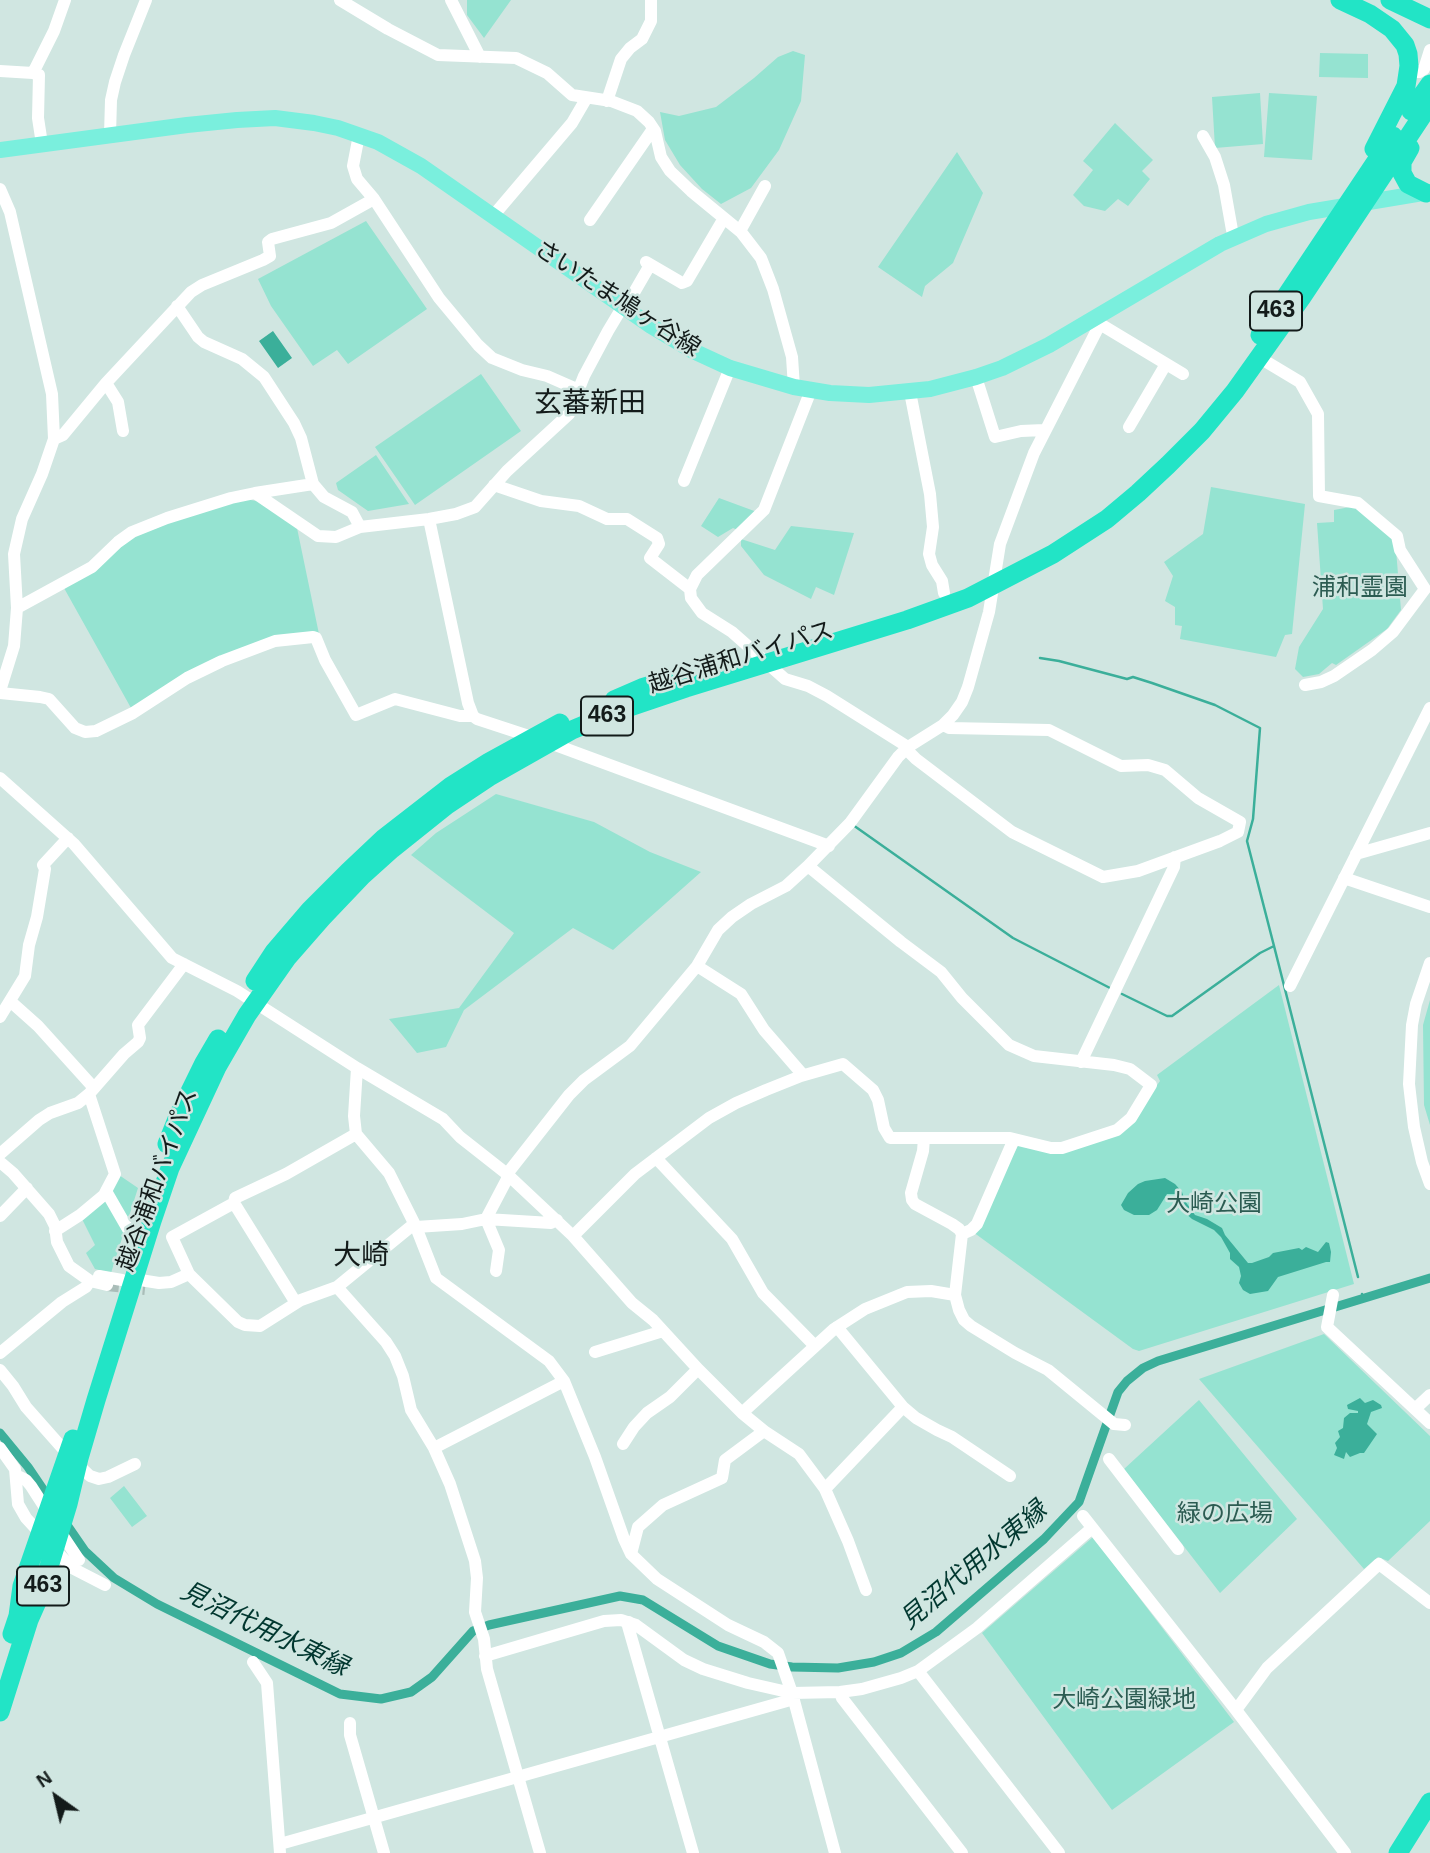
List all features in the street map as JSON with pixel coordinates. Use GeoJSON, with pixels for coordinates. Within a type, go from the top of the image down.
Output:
{"type":"FeatureCollection","features":[{"type":"Feature","properties":{"kind":"highway"},"geometry":{"type":"LineString","coordinates":[[1340,0],[1370,14],[1392,29],[1400,37],[1408,54],[1409,72],[1402,98],[1376,146],[1363,180]]}},
{"type":"Feature","properties":{"kind":"highway"},"geometry":{"type":"LineString","coordinates":[[1390,0],[1430,18]]}},
{"type":"Feature","properties":{"kind":"highway"},"geometry":{"type":"LineString","coordinates":[[1398,0],[1430,18]]}},
{"type":"Feature","properties":{"kind":"highway","name":"越谷浦和バイパス"},"geometry":{"type":"LineString","coordinates":[[74,1455],[127,1283],[170,1168],[249,999],[362,876],[447,805],[541,740],[560,723],[644,687],[994,579],[1053,554],[1107,519],[1202,431],[1260,358],[1356,204],[1363,180],[1430,84]]}},
{"type":"Feature","properties":{"kind":"highway","name":"越谷浦和バイパス"},"geometry":{"type":"LineString","coordinates":[[541,740],[615,712],[907,620],[968,598],[1017,560],[1078,524],[1114,498],[1171,448],[1202,415],[1430,104]]}},
{"type":"Feature","properties":{"kind":"highway"},"geometry":{"type":"LineString","coordinates":[[1428,192],[1408,184],[1401,169],[1406,155],[1430,114]]}},
{"type":"Feature","properties":{"kind":"highway","name":"463"},"geometry":{"type":"LineString","coordinates":[[0,1674],[18,1616],[22,1586],[74,1455]]}},
{"type":"Feature","properties":{"kind":"highway","name":"463"},"geometry":{"type":"LineString","coordinates":[[0,1712],[72,1492],[74,1455]]}},
{"type":"Feature","properties":{"kind":"highway"},"geometry":{"type":"LineString","coordinates":[[1398,1853],[1430,1802]]}},
{"type":"Feature","properties":{"kind":"main road","name":"さいたま鳩ヶ谷線"},"geometry":{"type":"LineString","coordinates":[[0,150],[187,125],[275,118],[314,123],[359,135],[400,153],[651,326],[691,350],[730,368],[794,387],[869,395],[930,388],[976,377],[1027,357],[1098,321],[1185,263],[1236,236],[1287,217],[1428,192]]}},
{"type":"Feature","properties":{"kind":"street"},"geometry":{"type":"LineString","coordinates":[[33,73],[54,31],[65,0]]}},
{"type":"Feature","properties":{"kind":"street"},"geometry":{"type":"LineString","coordinates":[[110,135],[111,100],[115,82],[146,0]]}},
{"type":"Feature","properties":{"kind":"street"},"geometry":{"type":"LineString","coordinates":[[340,0],[438,55],[516,58],[547,73],[572,96],[607,100],[637,111],[653,129],[661,157],[670,171],[740,231],[761,258],[773,289],[792,357],[794,387]]}},
{"type":"Feature","properties":{"kind":"street"},"geometry":{"type":"LineString","coordinates":[[451,0],[480,57]]}},
{"type":"Feature","properties":{"kind":"street"},"geometry":{"type":"LineString","coordinates":[[607,100],[621,59],[642,39],[651,22],[651,0]]}},
{"type":"Feature","properties":{"kind":"street"},"geometry":{"type":"LineString","coordinates":[[1409,72],[1424,69],[1430,50]]}},
{"type":"Feature","properties":{"kind":"street"},"geometry":{"type":"LineString","coordinates":[[0,71],[39,75],[38,118],[42,144]]}},
{"type":"Feature","properties":{"kind":"street"},"geometry":{"type":"LineString","coordinates":[[493,216],[572,123],[586,99]]}},
{"type":"Feature","properties":{"kind":"street"},"geometry":{"type":"LineString","coordinates":[[590,220],[653,129]]}},
{"type":"Feature","properties":{"kind":"street"},"geometry":{"type":"LineString","coordinates":[[359,135],[353,166],[357,179],[374,199],[439,298],[478,345],[492,358],[579,390]]}},
{"type":"Feature","properties":{"kind":"street"},"geometry":{"type":"LineString","coordinates":[[1203,136],[1218,166],[1232,230],[1236,236]]}},
{"type":"Feature","properties":{"kind":"street"},"geometry":{"type":"LineString","coordinates":[[740,231],[765,186]]}},
{"type":"Feature","properties":{"kind":"street"},"geometry":{"type":"LineString","coordinates":[[0,189],[9,212],[52,394],[54,439],[22,519],[14,554],[14,646],[0,692],[49,699],[75,728],[85,732],[96,731],[134,713],[187,678],[222,661],[275,642],[313,637],[316,638],[324,660],[356,715],[395,699],[460,716],[473,716],[829,846]]}},
{"type":"Feature","properties":{"kind":"street"},"geometry":{"type":"LineString","coordinates":[[54,439],[63,435],[106,383],[191,292],[270,256],[268,242],[272,239],[331,223],[374,199]]}},
{"type":"Feature","properties":{"kind":"street"},"geometry":{"type":"LineString","coordinates":[[255,493],[318,537],[336,537],[360,527],[456,514],[475,506],[507,471],[569,414],[602,342],[623,306],[628,303],[648,264],[682,282],[687,281],[724,218]]}},
{"type":"Feature","properties":{"kind":"street"},"geometry":{"type":"LineString","coordinates":[[177,306],[204,342],[242,359],[264,377],[300,438],[313,484],[324,497],[352,512],[360,527]]}},
{"type":"Feature","properties":{"kind":"street"},"geometry":{"type":"LineString","coordinates":[[486,1219],[508,1174],[569,1095],[584,1080],[630,1046],[697,966],[718,930],[751,904],[786,886],[808,866],[850,823],[907,748],[943,724],[962,702],[989,612],[1000,544],[1044,430],[1098,321],[1183,374]]}},
{"type":"Feature","properties":{"kind":"street"},"geometry":{"type":"LineString","coordinates":[[1260,358],[1300,382],[1318,414],[1319,496],[1357,503],[1397,536],[1400,550],[1425,589],[1393,632],[1372,650],[1334,676],[1305,685]]}},
{"type":"Feature","properties":{"kind":"street"},"geometry":{"type":"LineString","coordinates":[[1129,427],[1166,364]]}},
{"type":"Feature","properties":{"kind":"street"},"geometry":{"type":"LineString","coordinates":[[684,481],[730,368]]}},
{"type":"Feature","properties":{"kind":"street"},"geometry":{"type":"LineString","coordinates":[[976,377],[995,437],[1033,429],[1044,430]]}},
{"type":"Feature","properties":{"kind":"street"},"geometry":{"type":"LineString","coordinates":[[106,383],[118,402],[123,431]]}},
{"type":"Feature","properties":{"kind":"street"},"geometry":{"type":"LineString","coordinates":[[811,390],[764,510],[697,575],[690,589],[691,598],[702,613],[733,632],[785,680],[808,686],[827,696],[907,748],[926,766],[1012,832],[1103,877],[1138,870],[1238,832],[1240,822],[1198,798],[1165,770],[1148,765],[1121,766],[1049,730],[949,728],[943,724]]}},
{"type":"Feature","properties":{"kind":"street"},"geometry":{"type":"LineString","coordinates":[[910,391],[930,495],[933,527],[929,554],[942,581],[944,593]]}},
{"type":"Feature","properties":{"kind":"street"},"geometry":{"type":"LineString","coordinates":[[16,608],[92,568],[132,532],[171,516],[231,498],[313,484]]}},
{"type":"Feature","properties":{"kind":"street"},"geometry":{"type":"LineString","coordinates":[[494,485],[541,501],[579,506],[607,519],[627,519],[657,538],[659,544],[650,558],[690,589]]}},
{"type":"Feature","properties":{"kind":"street"},"geometry":{"type":"LineString","coordinates":[[429,519],[473,716]]}},
{"type":"Feature","properties":{"kind":"street"},"geometry":{"type":"LineString","coordinates":[[1290,986],[1430,708]]}},
{"type":"Feature","properties":{"kind":"street"},"geometry":{"type":"LineString","coordinates":[[0,778],[68,838],[172,958],[249,999],[443,1119],[460,1137],[508,1174],[573,1236],[632,1303],[653,1320],[742,1413],[799,1454],[825,1489],[866,1590]]}},
{"type":"Feature","properties":{"kind":"street"},"geometry":{"type":"LineString","coordinates":[[1356,854],[1430,833]]}},
{"type":"Feature","properties":{"kind":"street"},"geometry":{"type":"LineString","coordinates":[[0,1017],[26,976],[29,945],[45,869],[43,865],[68,838]]}},
{"type":"Feature","properties":{"kind":"street"},"geometry":{"type":"LineString","coordinates":[[1081,1062],[1174,867],[1175,857]]}},
{"type":"Feature","properties":{"kind":"street"},"geometry":{"type":"LineString","coordinates":[[573,1236],[635,1174],[709,1118],[766,1090],[843,1064],[873,1090],[884,1128],[890,1138],[1014,1139],[1062,1148],[1116,1130],[1131,1118],[1151,1085],[1130,1069],[1034,1056],[1009,1045],[962,998],[941,972],[808,866]]}},
{"type":"Feature","properties":{"kind":"street"},"geometry":{"type":"LineString","coordinates":[[1343,878],[1430,907]]}},
{"type":"Feature","properties":{"kind":"street"},"geometry":{"type":"LineString","coordinates":[[0,1154],[39,1120],[78,1102],[91,1091],[138,1042],[138,1025],[184,964]]}},
{"type":"Feature","properties":{"kind":"street"},"geometry":{"type":"LineString","coordinates":[[697,966],[741,995],[764,1030],[803,1076]]}},
{"type":"Feature","properties":{"kind":"street"},"geometry":{"type":"LineString","coordinates":[[1428,972],[1414,1014],[1409,1084],[1414,1127],[1430,1184]]}},
{"type":"Feature","properties":{"kind":"street"},"geometry":{"type":"LineString","coordinates":[[10,1001],[38,1026],[91,1091],[115,1174],[104,1195],[56,1237]]}},
{"type":"Feature","properties":{"kind":"street"},"geometry":{"type":"LineString","coordinates":[[357,1068],[354,1116],[356,1134],[389,1172],[436,1278],[549,1361],[564,1381],[631,1554],[657,1579],[728,1625],[777,1651],[793,1696],[835,1853]]}},
{"type":"Feature","properties":{"kind":"street"},"geometry":{"type":"LineString","coordinates":[[356,1134],[286,1174],[235,1198],[234,1203],[172,1237],[191,1277],[238,1322],[260,1326],[296,1303],[337,1287],[415,1226],[462,1224],[486,1219],[551,1223],[557,1220]]}},
{"type":"Feature","properties":{"kind":"street"},"geometry":{"type":"LineString","coordinates":[[924,1138],[911,1193],[912,1200],[915,1205],[952,1224],[962,1234],[955,1295],[964,1320],[1015,1353],[1048,1370],[1100,1413],[1119,1425]]}},
{"type":"Feature","properties":{"kind":"street"},"geometry":{"type":"LineString","coordinates":[[962,1234],[977,1224],[1014,1139]]}},
{"type":"Feature","properties":{"kind":"street"},"geometry":{"type":"LineString","coordinates":[[656,1158],[732,1239],[763,1293],[815,1346]]}},
{"type":"Feature","properties":{"kind":"street"},"geometry":{"type":"LineString","coordinates":[[0,1161],[50,1214],[56,1237],[69,1266],[90,1281],[159,1283],[191,1277]]}},
{"type":"Feature","properties":{"kind":"street"},"geometry":{"type":"LineString","coordinates":[[0,1216],[27,1188]]}},
{"type":"Feature","properties":{"kind":"street"},"geometry":{"type":"LineString","coordinates":[[106,1191],[129,1231]]}},
{"type":"Feature","properties":{"kind":"street"},"geometry":{"type":"LineString","coordinates":[[234,1203],[296,1303]]}},
{"type":"Feature","properties":{"kind":"street"},"geometry":{"type":"LineString","coordinates":[[486,1219],[499,1250],[496,1271]]}},
{"type":"Feature","properties":{"kind":"street"},"geometry":{"type":"LineString","coordinates":[[56,1237],[82,1268],[127,1283]]}},
{"type":"Feature","properties":{"kind":"street"},"geometry":{"type":"LineString","coordinates":[[0,1353],[62,1301],[86,1287],[90,1281]]}},
{"type":"Feature","properties":{"kind":"street"},"geometry":{"type":"LineString","coordinates":[[337,1287],[386,1342],[395,1356],[411,1410],[434,1448],[450,1484],[475,1561],[475,1612],[482,1635],[487,1669],[540,1853]]}},
{"type":"Feature","properties":{"kind":"street"},"geometry":{"type":"LineString","coordinates":[[742,1413],[837,1327],[865,1309],[906,1292],[931,1291],[955,1295]]}},
{"type":"Feature","properties":{"kind":"street"},"geometry":{"type":"LineString","coordinates":[[1333,1295],[1327,1327],[1430,1423]]}},
{"type":"Feature","properties":{"kind":"street"},"geometry":{"type":"LineString","coordinates":[[837,1327],[916,1418],[952,1437],[1010,1476]]}},
{"type":"Feature","properties":{"kind":"street"},"geometry":{"type":"LineString","coordinates":[[595,1352],[663,1331]]}},
{"type":"Feature","properties":{"kind":"street"},"geometry":{"type":"LineString","coordinates":[[623,1444],[647,1413],[670,1396],[698,1368]]}},
{"type":"Feature","properties":{"kind":"street"},"geometry":{"type":"LineString","coordinates":[[0,1370],[26,1408],[74,1455],[90,1476],[108,1478],[135,1464]]}},
{"type":"Feature","properties":{"kind":"street"},"geometry":{"type":"LineString","coordinates":[[434,1448],[564,1381]]}},
{"type":"Feature","properties":{"kind":"street"},"geometry":{"type":"LineString","coordinates":[[1415,1409],[1430,1395]]}},
{"type":"Feature","properties":{"kind":"street"},"geometry":{"type":"LineString","coordinates":[[825,1489],[904,1407]]}},
{"type":"Feature","properties":{"kind":"street"},"geometry":{"type":"LineString","coordinates":[[631,1554],[638,1527],[663,1505],[722,1478],[724,1460],[764,1431]]}},
{"type":"Feature","properties":{"kind":"street"},"geometry":{"type":"LineString","coordinates":[[0,1448],[13,1465],[18,1504],[26,1518],[72,1568],[105,1585]]}},
{"type":"Feature","properties":{"kind":"street"},"geometry":{"type":"LineString","coordinates":[[61,1532],[68,1522],[78,1488],[72,1469],[74,1455]]}},
{"type":"Feature","properties":{"kind":"street"},"geometry":{"type":"LineString","coordinates":[[1109,1459],[1178,1549]]}},
{"type":"Feature","properties":{"kind":"street"},"geometry":{"type":"LineString","coordinates":[[16,1475],[31,1486],[79,1560]]}},
{"type":"Feature","properties":{"kind":"street"},"geometry":{"type":"LineString","coordinates":[[1083,1516],[1345,1853]]}},
{"type":"Feature","properties":{"kind":"street"},"geometry":{"type":"LineString","coordinates":[[253,1662],[267,1683],[280,1849],[374,1818],[793,1696],[840,1692],[882,1684],[918,1671],[978,1628],[1092,1528]]}},
{"type":"Feature","properties":{"kind":"street"},"geometry":{"type":"LineString","coordinates":[[1236,1710],[1267,1668],[1379,1564],[1430,1603]]}},
{"type":"Feature","properties":{"kind":"street"},"geometry":{"type":"LineString","coordinates":[[485,1656],[604,1621],[621,1620],[636,1625],[684,1660],[703,1669],[793,1696]]}},
{"type":"Feature","properties":{"kind":"street"},"geometry":{"type":"LineString","coordinates":[[629,1622],[693,1853]]}},
{"type":"Feature","properties":{"kind":"street"},"geometry":{"type":"LineString","coordinates":[[918,1671],[1056,1852]]}},
{"type":"Feature","properties":{"kind":"street"},"geometry":{"type":"LineString","coordinates":[[840,1692],[962,1853]]}},
{"type":"Feature","properties":{"kind":"street"},"geometry":{"type":"LineString","coordinates":[[350,1723],[350,1735],[384,1853]]}},
{"type":"Feature","properties":{"kind":"green space"},"geometry":{"type":"Polygon","coordinates":[[[467,0],[511,0],[484,38],[467,15],[467,0]]]}},
{"type":"Feature","properties":{"kind":"green space"},"geometry":{"type":"Polygon","coordinates":[[[793,51],[805,55],[801,101],[779,150],[751,188],[721,204],[702,189],[680,165],[665,140],[660,112],[679,116],[716,107],[778,57],[793,51]]]}},
{"type":"Feature","properties":{"kind":"green space"},"geometry":{"type":"Polygon","coordinates":[[[1320,53],[1368,54],[1368,78],[1319,77],[1320,53]]]}},
{"type":"Feature","properties":{"kind":"green space"},"geometry":{"type":"Polygon","coordinates":[[[1260,93],[1263,144],[1215,148],[1212,97],[1260,93]]]}},
{"type":"Feature","properties":{"kind":"green space"},"geometry":{"type":"Polygon","coordinates":[[[1269,93],[1317,96],[1312,160],[1264,157],[1269,93]]]}},
{"type":"Feature","properties":{"kind":"green space"},"geometry":{"type":"Polygon","coordinates":[[[1115,123],[1153,160],[1142,171],[1150,179],[1128,206],[1118,199],[1105,211],[1084,206],[1073,195],[1093,170],[1083,161],[1115,123]]]}},
{"type":"Feature","properties":{"kind":"green space"},"geometry":{"type":"Polygon","coordinates":[[[957,152],[983,193],[953,263],[925,286],[922,297],[878,267],[957,152]]]}},
{"type":"Feature","properties":{"kind":"green space"},"geometry":{"type":"Polygon","coordinates":[[[366,221],[427,309],[348,364],[337,350],[313,366],[271,306],[258,279],[366,221]]]}},
{"type":"Feature","properties":{"kind":"green space"},"geometry":{"type":"Polygon","coordinates":[[[481,374],[521,431],[415,505],[375,447],[481,374]]]}},
{"type":"Feature","properties":{"kind":"green space"},"geometry":{"type":"Polygon","coordinates":[[[376,455],[409,504],[368,511],[338,490],[336,483],[376,455]]]}},
{"type":"Feature","properties":{"kind":"green space"},"geometry":{"type":"Polygon","coordinates":[[[1211,487],[1305,504],[1292,634],[1285,635],[1276,657],[1180,639],[1182,626],[1175,625],[1175,607],[1165,601],[1173,576],[1164,562],[1203,534],[1211,487]]]}},
{"type":"Feature","properties":{"kind":"green space"},"geometry":{"type":"Polygon","coordinates":[[[719,498],[757,512],[740,531],[733,528],[718,537],[701,526],[719,498]]]}},
{"type":"Feature","properties":{"kind":"green space"},"geometry":{"type":"Polygon","coordinates":[[[245,499],[262,502],[297,528],[319,634],[274,636],[131,708],[64,588],[133,537],[182,518],[245,499]]]}},
{"type":"Feature","properties":{"kind":"green space","name":"浦和霊園"},"geometry":{"type":"Polygon","coordinates":[[[1355,506],[1395,538],[1401,610],[1387,629],[1336,665],[1332,663],[1319,674],[1303,677],[1295,669],[1299,647],[1323,609],[1317,523],[1334,522],[1334,510],[1355,506]]]}},
{"type":"Feature","properties":{"kind":"green space"},"geometry":{"type":"Polygon","coordinates":[[[791,526],[854,533],[834,595],[816,587],[811,599],[764,575],[741,546],[741,539],[775,550],[791,526]]]}},
{"type":"Feature","properties":{"kind":"green space"},"geometry":{"type":"Polygon","coordinates":[[[496,794],[594,822],[650,852],[701,872],[613,950],[573,928],[464,1010],[446,1047],[417,1053],[389,1019],[459,1008],[514,933],[411,855],[436,833],[496,794]]]}},
{"type":"Feature","properties":{"kind":"green space","name":"大崎公園"},"geometry":{"type":"Polygon","coordinates":[[[1279,985],[1354,1284],[1139,1351],[973,1232],[1019,1144],[1051,1150],[1132,1120],[1160,1081],[1157,1075],[1279,985]]]}},
{"type":"Feature","properties":{"kind":"green space"},"geometry":{"type":"Polygon","coordinates":[[[1430,1000],[1430,1125],[1424,1105],[1423,1025],[1430,1000]]]}},
{"type":"Feature","properties":{"kind":"green space"},"geometry":{"type":"Polygon","coordinates":[[[119,1175],[138,1188],[111,1273],[95,1269],[86,1253],[95,1245],[81,1217],[119,1175]]]}},
{"type":"Feature","properties":{"kind":"green space"},"geometry":{"type":"Polygon","coordinates":[[[1324,1334],[1430,1436],[1430,1521],[1388,1561],[1378,1557],[1364,1569],[1199,1379],[1324,1334]]]}},
{"type":"Feature","properties":{"kind":"green space","name":"緑の広場"},"geometry":{"type":"Polygon","coordinates":[[[1199,1400],[1297,1519],[1220,1593],[1124,1469],[1199,1400]]]}},
{"type":"Feature","properties":{"kind":"green space"},"geometry":{"type":"Polygon","coordinates":[[[124,1486],[147,1516],[132,1527],[110,1498],[124,1486]]]}},
{"type":"Feature","properties":{"kind":"green space","name":"大崎公園緑地"},"geometry":{"type":"Polygon","coordinates":[[[1093,1537],[1234,1722],[1112,1810],[982,1633],[1093,1537]]]}},
{"type":"Feature","properties":{"kind":"shaded area"},"geometry":{"type":"Polygon","coordinates":[[[273,331],[292,358],[278,368],[259,341],[273,331]]]}},
{"type":"Feature","properties":{"kind":"shaded area"},"geometry":{"type":"Polygon","coordinates":[[[1165,1178],[1182,1192],[1195,1215],[1222,1228],[1248,1263],[1269,1257],[1273,1253],[1299,1248],[1302,1250],[1306,1247],[1318,1252],[1326,1242],[1329,1243],[1331,1252],[1330,1262],[1278,1277],[1268,1291],[1250,1294],[1243,1290],[1239,1283],[1239,1267],[1230,1259],[1230,1253],[1221,1237],[1183,1211],[1176,1194],[1167,1194],[1157,1210],[1149,1215],[1134,1215],[1124,1210],[1121,1205],[1128,1193],[1138,1184],[1165,1178]]]}},
{"type":"Feature","properties":{"kind":"shaded area"},"geometry":{"type":"Polygon","coordinates":[[[1360,1398],[1365,1403],[1373,1400],[1381,1405],[1382,1408],[1371,1412],[1367,1424],[1377,1434],[1364,1453],[1350,1457],[1346,1452],[1344,1459],[1334,1455],[1337,1448],[1335,1443],[1340,1437],[1338,1431],[1343,1428],[1344,1418],[1350,1413],[1358,1413],[1348,1409],[1347,1405],[1360,1398]]]}},
{"type":"Feature","properties":{"kind":"waterway"},"geometry":{"type":"LineString","coordinates":[[1040,658],[1152,683],[1215,705],[1260,728],[1253,819],[1247,841],[1274,946]]}},
{"type":"Feature","properties":{"kind":"waterway"},"geometry":{"type":"LineString","coordinates":[[853,825],[1013,938],[1110,988]]}},
{"type":"Feature","properties":{"kind":"waterway"},"geometry":{"type":"LineString","coordinates":[[1122,994],[1172,1016],[1260,953],[1274,946],[1358,1277]]}},
{"type":"Feature","properties":{"kind":"waterway","name":"見沼代用水東縁"},"geometry":{"type":"LineString","coordinates":[[65,1522],[85,1551],[114,1578],[157,1604],[340,1694],[381,1699],[411,1692],[432,1677],[473,1631],[489,1625],[620,1596],[643,1600],[718,1646],[770,1664],[838,1668],[874,1662],[901,1653],[936,1632],[1044,1539],[1079,1502],[1118,1392],[1143,1368],[1158,1361],[1430,1278]]}},
{"type":"Feature","properties":{"kind":"waterway","name":"見沼代用水東縁"},"geometry":{"type":"LineString","coordinates":[[1362,1294],[1363,1299]]}},
{"type":"Feature","properties":{"kind":"waterway","name":"見沼代用水東縁"},"geometry":{"type":"LineString","coordinates":[[0,1433],[51,1501]]}},
{"type":"Feature","properties":{"kind":"tunnel"},"geometry":{"type":"LineString","coordinates":[[107,1285],[145,1289]]}},
{"type":"Feature","properties":{"kind":"district","name":"玄蕃新田"},"geometry":{"type":"Point","coordinates":[590,404]}},
{"type":"Feature","properties":{"kind":"district","name":"大崎"},"geometry":{"type":"Point","coordinates":[361,1256]}}]}
